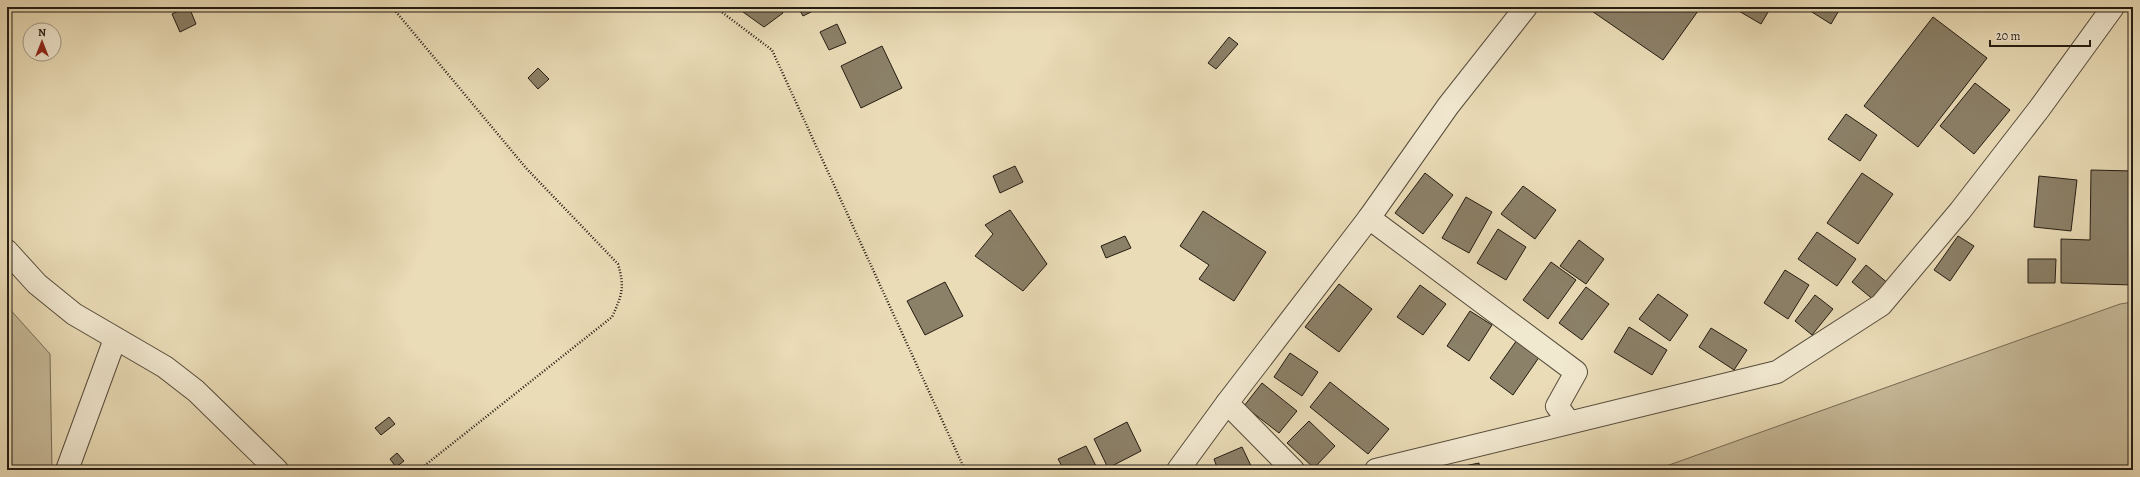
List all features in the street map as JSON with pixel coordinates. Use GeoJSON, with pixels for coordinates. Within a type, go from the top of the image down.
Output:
{"type":"FeatureCollection","features":[{"type":"Feature","properties":{"kind":"street"},"geometry":{"type":"LineString","coordinates":[[1178,470],[1227,403],[1369,218],[1448,106],[1526,7]]}},
{"type":"Feature","properties":{"kind":"street"},"geometry":{"type":"LineString","coordinates":[[1376,470],[1777,372],[1881,305],[1960,211],[2039,109],[2113,7]]}},
{"type":"Feature","properties":{"kind":"street"},"geometry":{"type":"LineString","coordinates":[[1369,218],[1576,372],[1557,406],[1569,422]]}},
{"type":"Feature","properties":{"kind":"street"},"geometry":{"type":"LineString","coordinates":[[7,251],[37,284],[74,314],[165,367],[196,391],[277,470]]}},
{"type":"Feature","properties":{"kind":"street"},"geometry":{"type":"LineString","coordinates":[[67,470],[115,339]]}},
{"type":"Feature","properties":{"kind":"street"},"geometry":{"type":"LineString","coordinates":[[1227,403],[1293,470]]}},
{"type":"Feature","properties":{"kind":"path"},"geometry":{"type":"LineString","coordinates":[[392,7],[526,168],[618,264],[623,282],[620,300],[612,317],[419,470]]}},
{"type":"Feature","properties":{"kind":"path"},"geometry":{"type":"LineString","coordinates":[[715,7],[772,50],[965,470]]}},
{"type":"Feature","properties":{"kind":"shaded area"},"geometry":{"type":"Polygon","coordinates":[[[2133,302],[2133,470],[1655,470],[2120,304],[2133,302]]]}},
{"type":"Feature","properties":{"kind":"shaded area"},"geometry":{"type":"Polygon","coordinates":[[[7,306],[50,354],[52,470],[7,470],[7,306]]]}},
{"type":"Feature","properties":{"kind":"building"},"geometry":{"type":"Polygon","coordinates":[[[189,7],[196,24],[180,32],[172,14],[189,7]]]}},
{"type":"Feature","properties":{"kind":"building"},"geometry":{"type":"Polygon","coordinates":[[[736,7],[779,7],[783,13],[764,27],[736,7]]]}},
{"type":"Feature","properties":{"kind":"building"},"geometry":{"type":"Polygon","coordinates":[[[798,7],[821,7],[803,16],[798,7]]]}},
{"type":"Feature","properties":{"kind":"building"},"geometry":{"type":"Polygon","coordinates":[[[1586,7],[1692,7],[1698,11],[1663,60],[1586,7]]]}},
{"type":"Feature","properties":{"kind":"building"},"geometry":{"type":"Polygon","coordinates":[[[1732,7],[1771,7],[1761,24],[1732,7]]]}},
{"type":"Feature","properties":{"kind":"building"},"geometry":{"type":"Polygon","coordinates":[[[1804,7],[1841,7],[1831,24],[1804,7]]]}},
{"type":"Feature","properties":{"kind":"building"},"geometry":{"type":"Polygon","coordinates":[[[1933,17],[1987,58],[1918,147],[1864,106],[1933,17]]]}},
{"type":"Feature","properties":{"kind":"building"},"geometry":{"type":"Polygon","coordinates":[[[837,24],[846,43],[829,50],[820,32],[837,24]]]}},
{"type":"Feature","properties":{"kind":"building"},"geometry":{"type":"Polygon","coordinates":[[[1229,37],[1238,44],[1216,69],[1208,63],[1229,37]]]}},
{"type":"Feature","properties":{"kind":"building"},"geometry":{"type":"Polygon","coordinates":[[[882,46],[902,88],[861,108],[841,66],[882,46]]]}},
{"type":"Feature","properties":{"kind":"building"},"geometry":{"type":"Polygon","coordinates":[[[538,68],[549,79],[538,89],[528,78],[538,68]]]}},
{"type":"Feature","properties":{"kind":"building"},"geometry":{"type":"Polygon","coordinates":[[[1975,83],[2010,110],[1974,154],[1940,126],[1975,83]]]}},
{"type":"Feature","properties":{"kind":"building"},"geometry":{"type":"Polygon","coordinates":[[[1846,114],[1877,135],[1860,161],[1828,139],[1846,114]]]}},
{"type":"Feature","properties":{"kind":"building"},"geometry":{"type":"Polygon","coordinates":[[[1015,166],[1023,182],[1000,193],[993,176],[1015,166]]]}},
{"type":"Feature","properties":{"kind":"building"},"geometry":{"type":"Polygon","coordinates":[[[2091,170],[2133,171],[2133,285],[2061,283],[2061,239],[2090,240],[2091,170]]]}},
{"type":"Feature","properties":{"kind":"building"},"geometry":{"type":"Polygon","coordinates":[[[1425,173],[1453,195],[1423,234],[1395,213],[1425,173]]]}},
{"type":"Feature","properties":{"kind":"building"},"geometry":{"type":"Polygon","coordinates":[[[1862,173],[1893,194],[1858,244],[1827,223],[1862,173]]]}},
{"type":"Feature","properties":{"kind":"building"},"geometry":{"type":"Polygon","coordinates":[[[2039,176],[2077,180],[2071,231],[2034,227],[2039,176]]]}},
{"type":"Feature","properties":{"kind":"building"},"geometry":{"type":"Polygon","coordinates":[[[1523,186],[1556,210],[1535,239],[1501,214],[1523,186]]]}},
{"type":"Feature","properties":{"kind":"building"},"geometry":{"type":"Polygon","coordinates":[[[1466,197],[1492,212],[1469,253],[1442,238],[1466,197]]]}},
{"type":"Feature","properties":{"kind":"building"},"geometry":{"type":"Polygon","coordinates":[[[1010,210],[1047,264],[1023,291],[975,256],[993,234],[985,225],[1010,210]]]}},
{"type":"Feature","properties":{"kind":"building"},"geometry":{"type":"Polygon","coordinates":[[[1203,211],[1266,252],[1234,301],[1199,279],[1209,265],[1180,246],[1203,211]]]}},
{"type":"Feature","properties":{"kind":"building"},"geometry":{"type":"Polygon","coordinates":[[[1498,229],[1526,247],[1506,280],[1477,263],[1498,229]]]}},
{"type":"Feature","properties":{"kind":"building"},"geometry":{"type":"Polygon","coordinates":[[[1817,232],[1856,259],[1837,286],[1798,259],[1817,232]]]}},
{"type":"Feature","properties":{"kind":"building"},"geometry":{"type":"Polygon","coordinates":[[[1125,236],[1131,248],[1106,258],[1101,246],[1125,236]]]}},
{"type":"Feature","properties":{"kind":"building"},"geometry":{"type":"Polygon","coordinates":[[[1958,236],[1974,246],[1950,281],[1934,270],[1958,236]]]}},
{"type":"Feature","properties":{"kind":"building"},"geometry":{"type":"Polygon","coordinates":[[[1579,240],[1604,259],[1586,284],[1560,266],[1579,240]]]}},
{"type":"Feature","properties":{"kind":"building"},"geometry":{"type":"Polygon","coordinates":[[[2028,259],[2056,259],[2055,283],[2028,283],[2028,259]]]}},
{"type":"Feature","properties":{"kind":"building"},"geometry":{"type":"Polygon","coordinates":[[[1551,262],[1576,280],[1548,319],[1523,300],[1551,262]]]}},
{"type":"Feature","properties":{"kind":"building"},"geometry":{"type":"Polygon","coordinates":[[[1866,265],[1889,284],[1875,301],[1852,282],[1866,265]]]}},
{"type":"Feature","properties":{"kind":"building"},"geometry":{"type":"Polygon","coordinates":[[[1785,270],[1809,285],[1788,319],[1764,303],[1785,270]]]}},
{"type":"Feature","properties":{"kind":"building"},"geometry":{"type":"Polygon","coordinates":[[[945,282],[963,316],[925,335],[907,301],[945,282]]]}},
{"type":"Feature","properties":{"kind":"building"},"geometry":{"type":"Polygon","coordinates":[[[1339,284],[1372,309],[1339,352],[1305,327],[1339,284]]]}},
{"type":"Feature","properties":{"kind":"building"},"geometry":{"type":"Polygon","coordinates":[[[1420,285],[1446,304],[1423,335],[1397,317],[1420,285]]]}},
{"type":"Feature","properties":{"kind":"building"},"geometry":{"type":"Polygon","coordinates":[[[1586,287],[1609,304],[1582,340],[1559,323],[1586,287]]]}},
{"type":"Feature","properties":{"kind":"building"},"geometry":{"type":"Polygon","coordinates":[[[1658,294],[1688,315],[1670,341],[1639,319],[1658,294]]]}},
{"type":"Feature","properties":{"kind":"building"},"geometry":{"type":"Polygon","coordinates":[[[1815,295],[1833,309],[1812,335],[1795,321],[1815,295]]]}},
{"type":"Feature","properties":{"kind":"building"},"geometry":{"type":"Polygon","coordinates":[[[1470,311],[1492,325],[1469,361],[1447,346],[1470,311]]]}},
{"type":"Feature","properties":{"kind":"building"},"geometry":{"type":"Polygon","coordinates":[[[1629,327],[1667,350],[1652,375],[1614,352],[1629,327]]]}},
{"type":"Feature","properties":{"kind":"building"},"geometry":{"type":"Polygon","coordinates":[[[1711,328],[1747,350],[1734,370],[1699,347],[1711,328]]]}},
{"type":"Feature","properties":{"kind":"building"},"geometry":{"type":"Polygon","coordinates":[[[1517,340],[1540,356],[1513,395],[1490,378],[1517,340]]]}},
{"type":"Feature","properties":{"kind":"building"},"geometry":{"type":"Polygon","coordinates":[[[1290,353],[1318,372],[1302,396],[1274,377],[1290,353]]]}},
{"type":"Feature","properties":{"kind":"building"},"geometry":{"type":"Polygon","coordinates":[[[1330,382],[1389,429],[1368,454],[1310,407],[1330,382]]]}},
{"type":"Feature","properties":{"kind":"building"},"geometry":{"type":"Polygon","coordinates":[[[1262,383],[1297,411],[1279,433],[1244,406],[1262,383]]]}},
{"type":"Feature","properties":{"kind":"building"},"geometry":{"type":"Polygon","coordinates":[[[389,417],[395,424],[381,435],[375,428],[389,417]]]}},
{"type":"Feature","properties":{"kind":"building"},"geometry":{"type":"Polygon","coordinates":[[[1309,421],[1335,446],[1314,468],[1287,443],[1309,421]]]}},
{"type":"Feature","properties":{"kind":"building"},"geometry":{"type":"Polygon","coordinates":[[[1127,422],[1141,451],[1108,468],[1094,439],[1127,422]]]}},
{"type":"Feature","properties":{"kind":"building"},"geometry":{"type":"Polygon","coordinates":[[[1086,446],[1098,470],[1064,470],[1058,459],[1086,446]]]}},
{"type":"Feature","properties":{"kind":"building"},"geometry":{"type":"Polygon","coordinates":[[[1242,447],[1253,470],[1218,470],[1214,459],[1242,447]]]}},
{"type":"Feature","properties":{"kind":"building"},"geometry":{"type":"Polygon","coordinates":[[[397,453],[404,461],[396,467],[390,459],[397,453]]]}},
{"type":"Feature","properties":{"kind":"building"},"geometry":{"type":"Polygon","coordinates":[[[1479,463],[1480,470],[1445,470],[1479,463]]]}}]}
